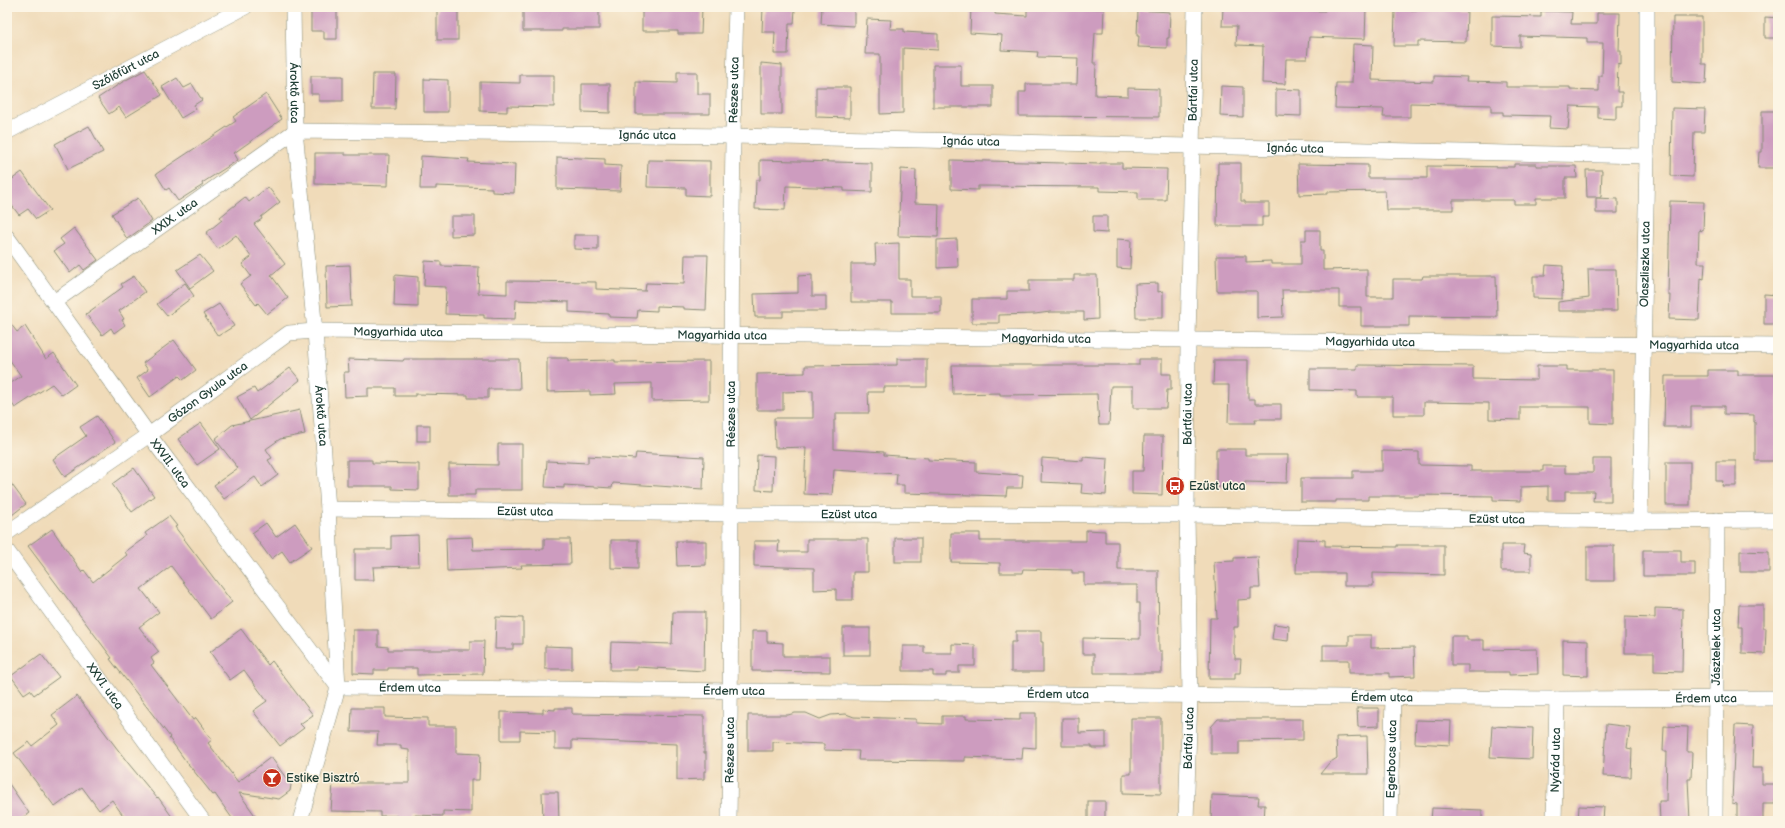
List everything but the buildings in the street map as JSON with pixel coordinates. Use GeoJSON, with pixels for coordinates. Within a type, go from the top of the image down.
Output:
{"type":"FeatureCollection","features":[{"type":"Feature","properties":{"kind":"street","name":"Szőlőfürt utca"},"geometry":{"type":"LineString","coordinates":[[7,132],[245,7]]}},
{"type":"Feature","properties":{"kind":"street","name":"Ároktő utca"},"geometry":{"type":"LineString","coordinates":[[293,7],[295,131],[315,331],[328,509],[338,687],[300,821]]}},
{"type":"Feature","properties":{"kind":"street","name":"Részes utca"},"geometry":{"type":"LineString","coordinates":[[729,821],[732,514],[732,136],[736,7]]}},
{"type":"Feature","properties":{"kind":"street","name":"Bártfai utca"},"geometry":{"type":"LineString","coordinates":[[1186,821],[1190,695],[1187,515],[1188,341],[1194,7]]}},
{"type":"Feature","properties":{"kind":"street","name":"Olaszliszka utca"},"geometry":{"type":"LineString","coordinates":[[1640,520],[1647,156],[1647,7]]}},
{"type":"Feature","properties":{"kind":"street","name":"Ignác utca"},"geometry":{"type":"LineString","coordinates":[[295,131],[732,136],[1647,156]]}},
{"type":"Feature","properties":{"kind":"street","name":"XXIX. utca"},"geometry":{"type":"LineString","coordinates":[[54,302],[295,131]]}},
{"type":"Feature","properties":{"kind":"street","name":"XXVII. utca"},"geometry":{"type":"LineString","coordinates":[[7,237],[149,435],[338,687]]}},
{"type":"Feature","properties":{"kind":"street","name":"Magyarhida utca"},"geometry":{"type":"LineString","coordinates":[[315,331],[1778,346]]}},
{"type":"Feature","properties":{"kind":"street","name":"Gózon Gyula utca"},"geometry":{"type":"LineString","coordinates":[[7,533],[149,435],[289,333],[315,331]]}},
{"type":"Feature","properties":{"kind":"street","name":"Ezüst utca"},"geometry":{"type":"LineString","coordinates":[[328,509],[732,514],[1187,515],[1778,520]]}},
{"type":"Feature","properties":{"kind":"street","name":"Jásztelek utca"},"geometry":{"type":"LineString","coordinates":[[1715,821],[1717,520]]}},
{"type":"Feature","properties":{"kind":"street","name":"XXVI. utca"},"geometry":{"type":"LineString","coordinates":[[7,551],[203,821]]}},
{"type":"Feature","properties":{"kind":"street","name":"Érdem utca"},"geometry":{"type":"LineString","coordinates":[[338,687],[731,692],[1393,696],[1557,699],[1778,698]]}},
{"type":"Feature","properties":{"kind":"street","name":"Egerbocs utca"},"geometry":{"type":"LineString","coordinates":[[1390,821],[1393,696]]}},
{"type":"Feature","properties":{"kind":"street","name":"Nyárád utca"},"geometry":{"type":"LineString","coordinates":[[1554,821],[1557,699]]}},
{"type":"Feature","properties":{"kind":"place","name":"Ezüst utca"},"geometry":{"type":"Point","coordinates":[1175,486]}},
{"type":"Feature","properties":{"kind":"place","name":"Estike Bisztró"},"geometry":{"type":"Point","coordinates":[272,778]}}]}
